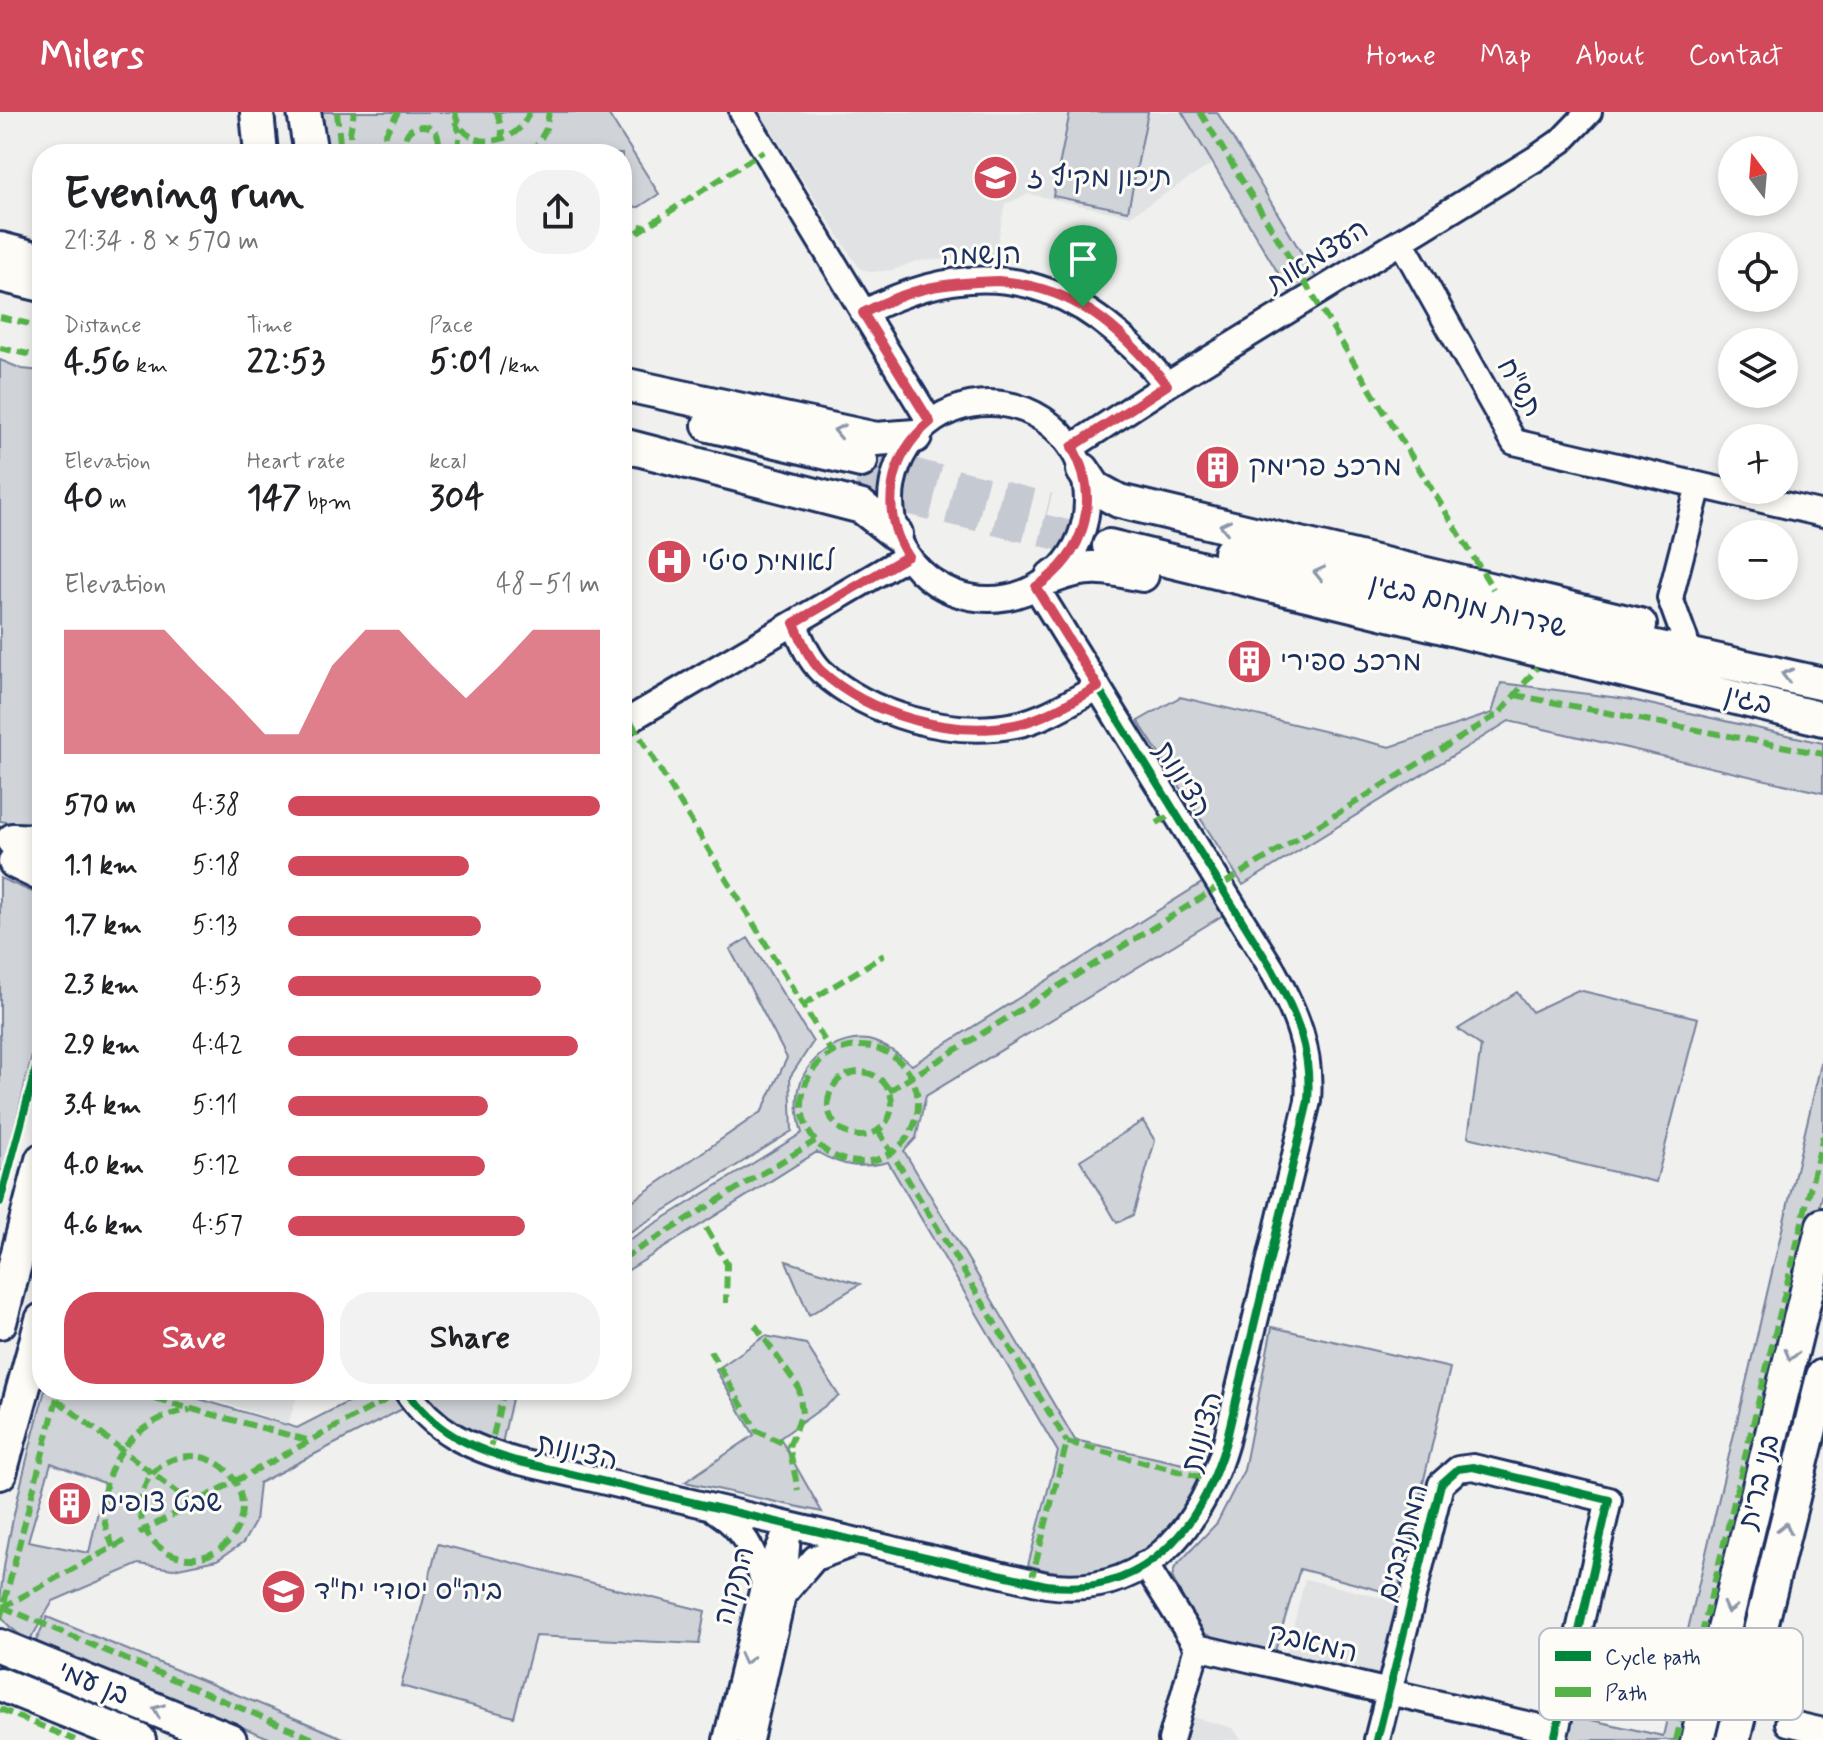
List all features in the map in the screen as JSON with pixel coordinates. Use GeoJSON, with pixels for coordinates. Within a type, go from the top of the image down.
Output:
{"type":"FeatureCollection","features":[{"type":"Feature","properties":{"kind":"main road"},"geometry":{"type":"LineString","coordinates":[[257,112],[260,144]]}},
{"type":"Feature","properties":{"kind":"main road"},"geometry":{"type":"LineString","coordinates":[[304,112],[309,144]]}},
{"type":"Feature","properties":{"kind":"main road"},"geometry":{"type":"LineString","coordinates":[[0,249],[32,257]]}},
{"type":"Feature","properties":{"kind":"main road"},"geometry":{"type":"LineString","coordinates":[[0,275],[32,283]]}},
{"type":"Feature","properties":{"kind":"main road"},"geometry":{"type":"LineString","coordinates":[[632,386],[876,439],[923,429]]}},
{"type":"Feature","properties":{"kind":"main road"},"geometry":{"type":"LineString","coordinates":[[632,407],[858,473],[632,431]]}},
{"type":"Feature","properties":{"kind":"main road"},"geometry":{"type":"LineString","coordinates":[[632,448],[862,507],[902,545]]}},
{"type":"Feature","properties":{"kind":"main road"},"geometry":{"type":"LineString","coordinates":[[1078,458],[1095,488],[1119,501],[1628,621],[1685,639],[1751,667]]}},
{"type":"Feature","properties":{"kind":"main road","name":"שדרות מנחם בגין"},"geometry":{"type":"LineString","coordinates":[[1673,682],[1111,536],[1823,684]]}},
{"type":"Feature","properties":{"kind":"main road"},"geometry":{"type":"LineString","coordinates":[[1044,582],[1078,567],[1105,567],[1537,668],[1673,682]]}},
{"type":"Feature","properties":{"kind":"main road","name":"בגין"},"geometry":{"type":"LineString","coordinates":[[1673,682],[1823,719]]}},
{"type":"Feature","properties":{"kind":"main road"},"geometry":{"type":"LineString","coordinates":[[0,1322],[32,1199]]}},
{"type":"Feature","properties":{"kind":"main road","name":"בני ברית"},"geometry":{"type":"LineString","coordinates":[[1724,1628],[1823,1225]]}},
{"type":"Feature","properties":{"kind":"main road"},"geometry":{"type":"LineString","coordinates":[[0,1473],[32,1356]]}},
{"type":"Feature","properties":{"kind":"main road","name":"בני ברית"},"geometry":{"type":"LineString","coordinates":[[1761,1628],[1823,1376]]}},
{"type":"Feature","properties":{"kind":"main road"},"geometry":{"type":"LineString","coordinates":[[0,1626],[15,1644],[41,1663]]}},
{"type":"Feature","properties":{"kind":"main road","name":"בן עמי"},"geometry":{"type":"LineString","coordinates":[[0,1646],[230,1740]]}},
{"type":"Feature","properties":{"kind":"main road","name":"בן עמי"},"geometry":{"type":"LineString","coordinates":[[0,1684],[139,1740]]}},
{"type":"Feature","properties":{"kind":"main road"},"geometry":{"type":"LineString","coordinates":[[0,1698],[34,1697]]}},
{"type":"Feature","properties":{"kind":"main road","name":"בני ברית"},"geometry":{"type":"LineString","coordinates":[[1697,1740],[1702,1720]]}},
{"type":"Feature","properties":{"kind":"main road","name":"בני ברית"},"geometry":{"type":"LineString","coordinates":[[1733,1740],[1738,1720]]}},
{"type":"Feature","properties":{"kind":"street"},"geometry":{"type":"LineString","coordinates":[[742,112],[863,313],[923,429]]}},
{"type":"Feature","properties":{"kind":"street","name":"העצמאות"},"geometry":{"type":"LineString","coordinates":[[1078,458],[1167,385],[1535,159],[1561,141],[1589,112]]}},
{"type":"Feature","properties":{"kind":"street","name":"תש\"ח"},"geometry":{"type":"LineString","coordinates":[[1401,241],[1514,442],[1823,514]]}},
{"type":"Feature","properties":{"kind":"street","name":"הנשמה"},"geometry":{"type":"LineString","coordinates":[[863,313],[901,293],[945,283],[1034,284],[1083,307],[1113,326],[1138,349],[1167,385]]}},
{"type":"Feature","properties":{"kind":"street"},"geometry":{"type":"LineString","coordinates":[[1007,404],[1051,423],[1078,458],[1087,489],[1084,528],[1072,555],[1044,582],[999,599],[961,595],[927,577],[902,545],[892,517],[892,482],[901,458],[923,429],[959,407],[1007,404]]}},
{"type":"Feature","properties":{"kind":"street"},"geometry":{"type":"LineString","coordinates":[[1685,639],[1670,598],[1699,485]]}},
{"type":"Feature","properties":{"kind":"street"},"geometry":{"type":"LineString","coordinates":[[632,718],[794,623],[902,545]]}},
{"type":"Feature","properties":{"kind":"street","name":"הציונות"},"geometry":{"type":"LineString","coordinates":[[415,1400],[440,1429],[476,1448],[708,1506],[1064,1587],[1098,1584],[1145,1564],[1175,1542],[1190,1524],[1215,1481],[1308,1101],[1309,1065],[1295,1011],[1272,969],[1098,687],[1044,582]]}},
{"type":"Feature","properties":{"kind":"street"},"geometry":{"type":"LineString","coordinates":[[1628,621],[1670,598]]}},
{"type":"Feature","properties":{"kind":"street"},"geometry":{"type":"LineString","coordinates":[[794,623],[820,669],[846,690],[914,719],[949,727],[1015,725],[1055,710],[1098,687]]}},
{"type":"Feature","properties":{"kind":"street","name":"המתנדבים"},"geometry":{"type":"LineString","coordinates":[[1377,1740],[1441,1484],[1458,1469],[1473,1467],[1609,1500],[1580,1628]]}},
{"type":"Feature","properties":{"kind":"street"},"geometry":{"type":"LineString","coordinates":[[708,1506],[739,1528],[774,1589],[815,1558],[861,1541]]}},
{"type":"Feature","properties":{"kind":"street","name":"התקוה"},"geometry":{"type":"LineString","coordinates":[[750,1740],[774,1589],[789,1525]]}},
{"type":"Feature","properties":{"kind":"street"},"geometry":{"type":"LineString","coordinates":[[1145,1564],[1197,1647],[1171,1740]]}},
{"type":"Feature","properties":{"kind":"street","name":"התקוה"},"geometry":{"type":"LineString","coordinates":[[726,1740],[774,1589]]}},
{"type":"Feature","properties":{"kind":"street","name":"המאבק"},"geometry":{"type":"LineString","coordinates":[[1197,1647],[1555,1736]]}},
{"type":"Feature","properties":{"kind":"street"},"geometry":{"type":"LineString","coordinates":[[1788,1723],[1823,1731]]}},
{"type":"Feature","properties":{"kind":"shaded area"},"geometry":{"type":"Polygon","coordinates":[[[322,112],[607,112],[627,144],[327,144],[322,112]]]}},
{"type":"Feature","properties":{"kind":"shaded area","name":"תיכון מקיף ז"},"geometry":{"type":"Polygon","coordinates":[[[760,112],[1187,112],[1215,162],[1130,216],[1029,194],[1005,204],[995,256],[916,261],[893,270],[870,272],[861,269],[852,257],[760,112]]]}},
{"type":"Feature","properties":{"kind":"shaded area"},"geometry":{"type":"Polygon","coordinates":[[[1070,112],[1148,112],[1128,211],[1053,196],[1070,112]]]}},
{"type":"Feature","properties":{"kind":"shaded area"},"geometry":{"type":"Polygon","coordinates":[[[1182,112],[1217,112],[1317,279],[1290,293],[1182,112]]]}},
{"type":"Feature","properties":{"kind":"shaded area"},"geometry":{"type":"Polygon","coordinates":[[[632,151],[659,194],[639,207],[632,207],[632,151]]]}},
{"type":"Feature","properties":{"kind":"shaded area"},"geometry":{"type":"Polygon","coordinates":[[[0,360],[32,370],[32,826],[0,821],[0,360]]]}},
{"type":"Feature","properties":{"kind":"shaded area"},"geometry":{"type":"Polygon","coordinates":[[[1501,683],[1627,699],[1823,743],[1823,793],[1509,721],[1243,885],[1138,721],[1180,697],[1390,747],[1492,713],[1501,683]]]}},
{"type":"Feature","properties":{"kind":"shaded area"},"geometry":{"type":"Polygon","coordinates":[[[0,878],[32,892],[32,1055],[4,1171],[0,1170],[0,878]]]}},
{"type":"Feature","properties":{"kind":"shaded area"},"geometry":{"type":"Polygon","coordinates":[[[1205,881],[1225,914],[926,1096],[916,1138],[904,1151],[1075,1440],[1206,1469],[1194,1507],[1158,1541],[1124,1562],[1106,1569],[1068,1573],[1028,1565],[1058,1452],[888,1162],[851,1165],[817,1152],[632,1268],[632,1238],[802,1133],[798,1107],[800,1084],[820,1055],[849,1041],[868,1040],[886,1047],[912,1065],[1205,881]]]}},
{"type":"Feature","properties":{"kind":"shaded area"},"geometry":{"type":"Polygon","coordinates":[[[748,938],[813,1042],[790,1077],[792,1131],[632,1231],[632,1201],[762,1111],[787,1058],[730,949],[748,938]]]}},
{"type":"Feature","properties":{"kind":"shaded area"},"geometry":{"type":"Polygon","coordinates":[[[1578,990],[1698,1018],[1656,1182],[1468,1137],[1481,1046],[1458,1029],[1517,992],[1532,1012],[1578,990]]]}},
{"type":"Feature","properties":{"kind":"shaded area"},"geometry":{"type":"Polygon","coordinates":[[[1823,1055],[1823,1193],[1716,1628],[1688,1628],[1823,1055]]]}},
{"type":"Feature","properties":{"kind":"shaded area"},"geometry":{"type":"Polygon","coordinates":[[[1143,1121],[1155,1141],[1133,1215],[1117,1223],[1080,1160],[1143,1121]]]}},
{"type":"Feature","properties":{"kind":"shaded area"},"geometry":{"type":"Polygon","coordinates":[[[786,1261],[860,1284],[809,1315],[786,1261]]]}},
{"type":"Feature","properties":{"kind":"shaded area"},"geometry":{"type":"Polygon","coordinates":[[[1272,1327],[1450,1368],[1397,1595],[1300,1569],[1274,1654],[1203,1636],[1172,1577],[1175,1567],[1217,1523],[1244,1470],[1272,1327]]]}},
{"type":"Feature","properties":{"kind":"shaded area"},"geometry":{"type":"Polygon","coordinates":[[[765,1336],[806,1344],[839,1396],[780,1438],[822,1512],[685,1482],[754,1435],[716,1370],[765,1336]]]}},
{"type":"Feature","properties":{"kind":"shaded area"},"geometry":{"type":"Polygon","coordinates":[[[42,1400],[203,1400],[297,1428],[352,1400],[405,1400],[408,1406],[259,1483],[255,1522],[243,1543],[217,1560],[173,1569],[139,1564],[53,1601],[29,1642],[8,1625],[0,1611],[10,1532],[42,1400]],[[51,1463],[28,1541],[89,1553],[104,1483],[51,1463]]]}},
{"type":"Feature","properties":{"kind":"shaded area"},"geometry":{"type":"Polygon","coordinates":[[[215,1400],[296,1400],[288,1424],[215,1400]]]}},
{"type":"Feature","properties":{"kind":"shaded area"},"geometry":{"type":"Polygon","coordinates":[[[425,1400],[512,1400],[501,1448],[456,1432],[425,1400]]]}},
{"type":"Feature","properties":{"kind":"shaded area"},"geometry":{"type":"Polygon","coordinates":[[[438,1544],[705,1611],[699,1644],[535,1636],[514,1717],[401,1686],[438,1544]]]}},
{"type":"Feature","properties":{"kind":"shaded area"},"geometry":{"type":"Polygon","coordinates":[[[1305,1579],[1399,1602],[1379,1683],[1285,1660],[1305,1579]]]}},
{"type":"Feature","properties":{"kind":"shaded area"},"geometry":{"type":"Polygon","coordinates":[[[47,1617],[348,1740],[274,1740],[35,1643],[47,1617]]]}},
{"type":"Feature","properties":{"kind":"shaded area"},"geometry":{"type":"Polygon","coordinates":[[[1193,1717],[1233,1728],[1241,1740],[1187,1740],[1193,1717]]]}},
{"type":"Feature","properties":{"kind":"shaded area"},"geometry":{"type":"Polygon","coordinates":[[[1568,1720],[1591,1720],[1663,1736],[1667,1720],[1694,1720],[1689,1740],[1565,1740],[1568,1720]]]}},
{"type":"Feature","properties":{"kind":"tunnel"},"geometry":{"type":"LineString","coordinates":[[861,461],[1048,509]]}},
{"type":"Feature","properties":{"kind":"tunnel"},"geometry":{"type":"LineString","coordinates":[[855,486],[1109,546]]}},
{"type":"Feature","properties":{"kind":"marked path"},"geometry":{"type":"LineString","coordinates":[[337,112],[340,144]]}},
{"type":"Feature","properties":{"kind":"marked path"},"geometry":{"type":"LineString","coordinates":[[351,144],[354,112]]}},
{"type":"Feature","properties":{"kind":"marked path"},"geometry":{"type":"LineString","coordinates":[[386,144],[385,135],[398,112]]}},
{"type":"Feature","properties":{"kind":"marked path"},"geometry":{"type":"LineString","coordinates":[[455,112],[459,125],[468,134],[490,141],[514,133],[529,112]]}},
{"type":"Feature","properties":{"kind":"marked path"},"geometry":{"type":"LineString","coordinates":[[497,112],[502,131],[501,144]]}},
{"type":"Feature","properties":{"kind":"marked path"},"geometry":{"type":"LineString","coordinates":[[538,144],[546,129],[549,112]]}},
{"type":"Feature","properties":{"kind":"marked path"},"geometry":{"type":"LineString","coordinates":[[1200,112],[1493,589]]}},
{"type":"Feature","properties":{"kind":"marked path"},"geometry":{"type":"LineString","coordinates":[[455,121],[460,133],[458,144]]}},
{"type":"Feature","properties":{"kind":"marked path"},"geometry":{"type":"LineString","coordinates":[[406,144],[410,131],[424,126],[437,134],[439,144]]}},
{"type":"Feature","properties":{"kind":"marked path"},"geometry":{"type":"LineString","coordinates":[[632,236],[764,151]]}},
{"type":"Feature","properties":{"kind":"marked path"},"geometry":{"type":"LineString","coordinates":[[632,224],[645,227]]}},
{"type":"Feature","properties":{"kind":"marked path"},"geometry":{"type":"LineString","coordinates":[[0,317],[32,325]]}},
{"type":"Feature","properties":{"kind":"marked path"},"geometry":{"type":"LineString","coordinates":[[0,348],[32,355]]}},
{"type":"Feature","properties":{"kind":"marked path"},"geometry":{"type":"LineString","coordinates":[[889,1091],[1500,713],[1537,668]]}},
{"type":"Feature","properties":{"kind":"marked path"},"geometry":{"type":"LineString","coordinates":[[1515,695],[1823,754]]}},
{"type":"Feature","properties":{"kind":"marked path"},"geometry":{"type":"LineString","coordinates":[[632,723],[832,1053]]}},
{"type":"Feature","properties":{"kind":"marked path"},"geometry":{"type":"LineString","coordinates":[[1157,823],[1176,812]]}},
{"type":"Feature","properties":{"kind":"marked path"},"geometry":{"type":"LineString","coordinates":[[803,1005],[884,955]]}},
{"type":"Feature","properties":{"kind":"marked path"},"geometry":{"type":"LineString","coordinates":[[860,1046],[882,1050],[901,1063],[914,1082],[918,1104],[914,1126],[901,1145],[882,1158],[860,1162],[838,1158],[819,1145],[806,1126],[802,1104],[806,1082],[819,1063],[838,1050],[860,1046]]}},
{"type":"Feature","properties":{"kind":"marked path"},"geometry":{"type":"LineString","coordinates":[[860,1072],[878,1078],[886,1086],[892,1104],[886,1122],[878,1130],[860,1136],[842,1130],[834,1122],[828,1104],[834,1086],[842,1078],[860,1072]]}},
{"type":"Feature","properties":{"kind":"marked path"},"geometry":{"type":"LineString","coordinates":[[878,1130],[1067,1442]]}},
{"type":"Feature","properties":{"kind":"marked path"},"geometry":{"type":"LineString","coordinates":[[1703,1628],[1823,1136]]}},
{"type":"Feature","properties":{"kind":"marked path"},"geometry":{"type":"LineString","coordinates":[[632,1253],[815,1141]]}},
{"type":"Feature","properties":{"kind":"marked path"},"geometry":{"type":"LineString","coordinates":[[706,1228],[727,1264],[726,1303]]}},
{"type":"Feature","properties":{"kind":"marked path"},"geometry":{"type":"LineString","coordinates":[[755,1325],[799,1388],[802,1413],[789,1446],[798,1490]]}},
{"type":"Feature","properties":{"kind":"marked path"},"geometry":{"type":"LineString","coordinates":[[710,1351],[757,1431],[789,1446]]}},
{"type":"Feature","properties":{"kind":"marked path"},"geometry":{"type":"LineString","coordinates":[[0,1619],[56,1400]]}},
{"type":"Feature","properties":{"kind":"marked path"},"geometry":{"type":"LineString","coordinates":[[57,1400],[192,1504]]}},
{"type":"Feature","properties":{"kind":"marked path"},"geometry":{"type":"LineString","coordinates":[[158,1400],[311,1441]]}},
{"type":"Feature","properties":{"kind":"marked path"},"geometry":{"type":"LineString","coordinates":[[139,1533],[385,1400]]}},
{"type":"Feature","properties":{"kind":"marked path"},"geometry":{"type":"LineString","coordinates":[[489,1453],[502,1400]]}},
{"type":"Feature","properties":{"kind":"marked path"},"geometry":{"type":"LineString","coordinates":[[113,1547],[105,1521],[104,1497],[115,1461],[126,1446],[154,1422],[190,1410]]}},
{"type":"Feature","properties":{"kind":"marked path"},"geometry":{"type":"LineString","coordinates":[[1031,1581],[1067,1442],[1215,1481]]}},
{"type":"Feature","properties":{"kind":"marked path"},"geometry":{"type":"LineString","coordinates":[[191,1456],[211,1460],[227,1471],[238,1487],[242,1507],[238,1527],[227,1543],[211,1554],[191,1558],[171,1554],[155,1543],[144,1527],[140,1507],[144,1487],[155,1471],[171,1460],[191,1456]]}},
{"type":"Feature","properties":{"kind":"marked path"},"geometry":{"type":"LineString","coordinates":[[3,1607],[128,1539]]}},
{"type":"Feature","properties":{"kind":"marked path"},"geometry":{"type":"LineString","coordinates":[[3,1607],[316,1740]]}},
{"type":"Feature","properties":{"kind":"marked path"},"geometry":{"type":"LineString","coordinates":[[0,1709],[75,1740]]}},
{"type":"Feature","properties":{"kind":"marked path"},"geometry":{"type":"LineString","coordinates":[[1676,1740],[1681,1720]]}},
{"type":"Feature","properties":{"kind":"cycle path"},"geometry":{"type":"LineString","coordinates":[[413,1400],[428,1417],[454,1436],[516,1461],[1046,1585],[1081,1586],[1112,1581],[1140,1569],[1164,1551],[1184,1529],[1201,1503],[1226,1442],[1308,1101],[1305,1048],[1295,1017],[1272,969],[1036,587]]}},
{"type":"Feature","properties":{"kind":"cycle path"},"geometry":{"type":"LineString","coordinates":[[0,1202],[32,1083]]}},
{"type":"Feature","properties":{"kind":"cycle path"},"geometry":{"type":"LineString","coordinates":[[1377,1740],[1441,1484],[1458,1469],[1473,1467],[1609,1500],[1580,1628]]}},
{"type":"Feature","properties":{"kind":"cycle path"},"geometry":{"type":"LineString","coordinates":[[1554,1740],[1559,1720]]}},
{"type":"Feature","properties":{"kind":"place","name":"תיכון מקיף ז"},"geometry":{"type":"Point","coordinates":[996,178]}},
{"type":"Feature","properties":{"kind":"place","name":"מרכז פרימק"},"geometry":{"type":"Point","coordinates":[1217,467]}},
{"type":"Feature","properties":{"kind":"place","name":"לאומית סיטי"},"geometry":{"type":"Point","coordinates":[670,562]}},
{"type":"Feature","properties":{"kind":"place","name":"מרכז ספירי"},"geometry":{"type":"Point","coordinates":[1249,662]}},
{"type":"Feature","properties":{"kind":"place","name":"שבט צופים"},"geometry":{"type":"Point","coordinates":[69,1503]}},
{"type":"Feature","properties":{"kind":"place","name":"ביה\"ס יסודי יח\"ד"},"geometry":{"type":"Point","coordinates":[283,1591]}},
{"type":"Feature","properties":{"kind":"route"},"geometry":{"type":"LineString","coordinates":[[998,281],[1034,284],[1083,307],[1113,326],[1138,349],[1167,385],[1072,447],[1083,470],[1087,489],[1088,508],[1084,528],[1066,563],[1036,587],[1098,687],[1034,719],[1015,725],[981,728],[949,727],[914,719],[846,690],[820,669],[794,623],[908,556],[896,534],[892,517],[892,482],[905,450],[930,422],[863,313],[901,293],[945,283],[998,281]]}}]}
